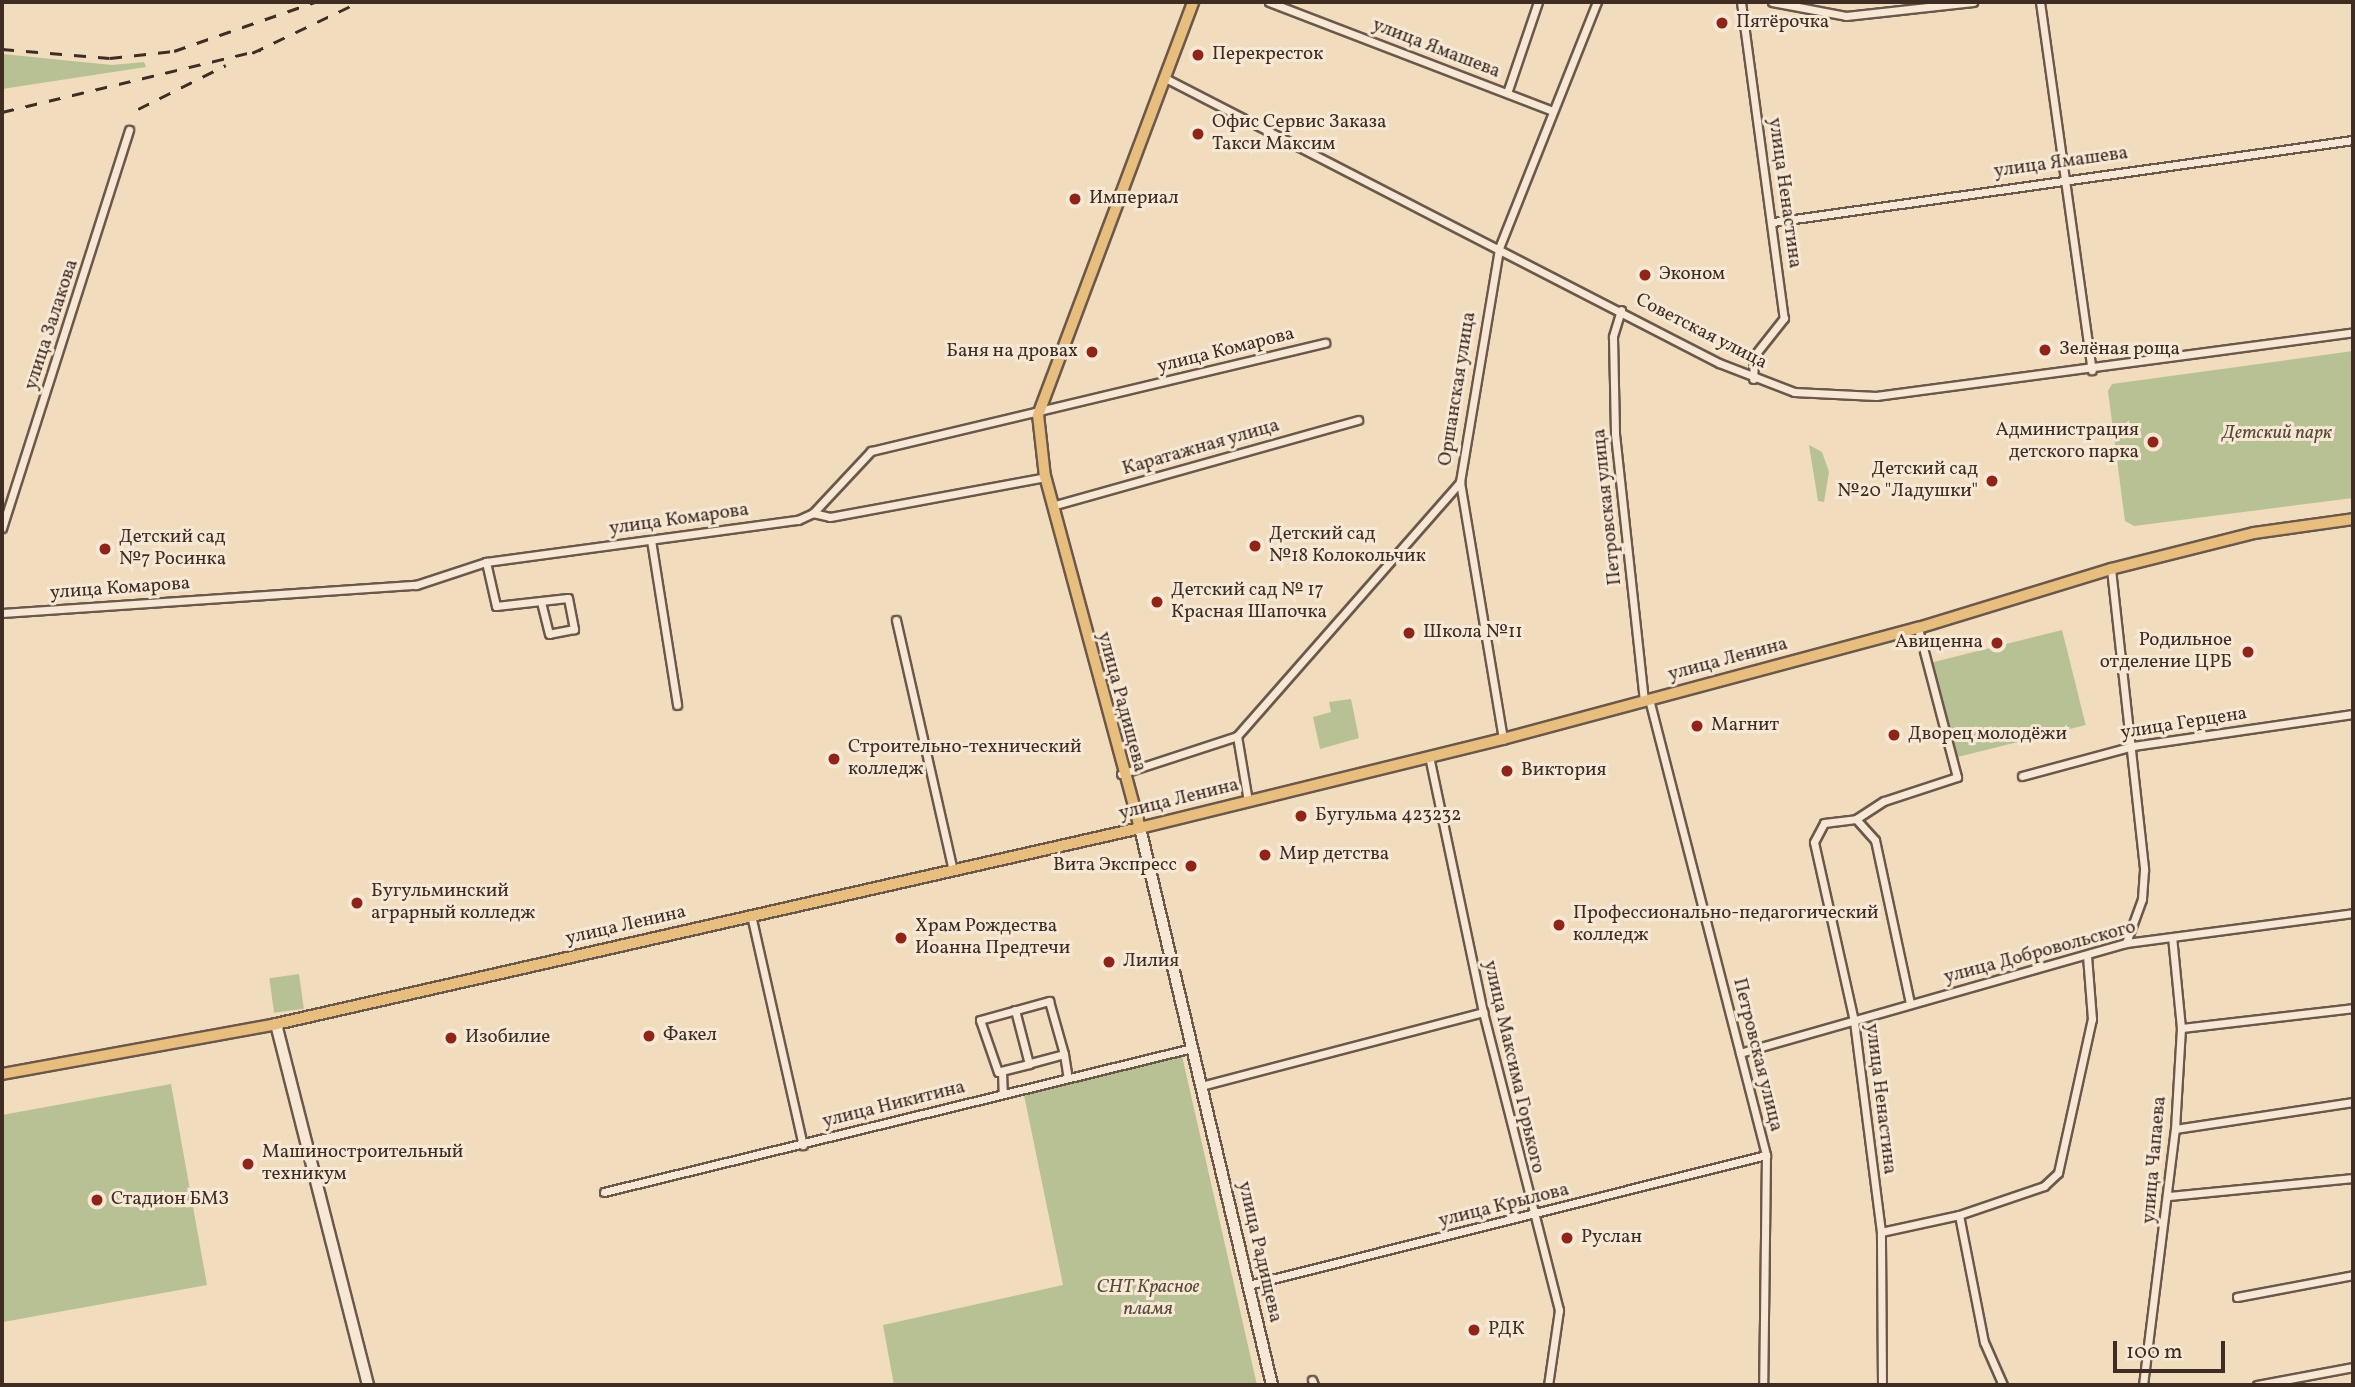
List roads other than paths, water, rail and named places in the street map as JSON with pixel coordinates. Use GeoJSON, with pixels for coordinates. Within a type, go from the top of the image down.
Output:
{"type":"FeatureCollection","features":[{"type":"Feature","properties":{"kind":"main road","name":"улица Радищева"},"geometry":{"type":"LineString","coordinates":[[1140,828],[1121,774],[1052,506],[1045,477],[1038,415],[1167,79],[1193,2]]}},
{"type":"Feature","properties":{"kind":"main road","name":"улица Ленина"},"geometry":{"type":"LineString","coordinates":[[2,1073],[276,1024],[1140,828],[1503,739],[1918,628],[2110,569],[2254,533],[2353,519]]}},
{"type":"Feature","properties":{"kind":"street","name":"улица Ямашева"},"geometry":{"type":"LineString","coordinates":[[1269,2],[1553,111]]}},
{"type":"Feature","properties":{"kind":"street"},"geometry":{"type":"LineString","coordinates":[[1507,93],[1538,2]]}},
{"type":"Feature","properties":{"kind":"street","name":"Оршанская улица"},"geometry":{"type":"LineString","coordinates":[[1237,736],[1460,482],[1499,248],[1597,2]]}},
{"type":"Feature","properties":{"kind":"street","name":"улица Ненастина"},"geometry":{"type":"LineString","coordinates":[[1741,2],[1784,317],[1754,356],[1753,379]]}},
{"type":"Feature","properties":{"kind":"street"},"geometry":{"type":"LineString","coordinates":[[1772,2],[1846,16],[1973,2]]}},
{"type":"Feature","properties":{"kind":"street"},"geometry":{"type":"LineString","coordinates":[[2040,2],[2092,370]]}},
{"type":"Feature","properties":{"kind":"street","name":"Советская улица"},"geometry":{"type":"LineString","coordinates":[[1167,79],[1753,379],[1794,392],[1876,397],[2092,370],[2353,332]]}},
{"type":"Feature","properties":{"kind":"street","name":"улица Залакова"},"geometry":{"type":"LineString","coordinates":[[2,528],[129,130]]}},
{"type":"Feature","properties":{"kind":"street","name":"улица Ямашева"},"geometry":{"type":"LineString","coordinates":[[1773,222],[2064,178],[2353,141]]}},
{"type":"Feature","properties":{"kind":"street","name":"Петровская улица"},"geometry":{"type":"LineString","coordinates":[[1621,310],[1613,337],[1615,434],[1647,700],[1766,1155],[1763,1385]]}},
{"type":"Feature","properties":{"kind":"street","name":"улица Комарова"},"geometry":{"type":"LineString","coordinates":[[2,613],[416,585],[486,562],[651,540],[813,513],[871,451],[1038,415],[1325,342]]}},
{"type":"Feature","properties":{"kind":"street","name":"Каратажная улица"},"geometry":{"type":"LineString","coordinates":[[1052,506],[1358,420]]}},
{"type":"Feature","properties":{"kind":"street"},"geometry":{"type":"LineString","coordinates":[[813,513],[830,517],[1045,477]]}},
{"type":"Feature","properties":{"kind":"street"},"geometry":{"type":"LineString","coordinates":[[1460,482],[1503,739]]}},
{"type":"Feature","properties":{"kind":"street"},"geometry":{"type":"LineString","coordinates":[[651,540],[677,705]]}},
{"type":"Feature","properties":{"kind":"street"},"geometry":{"type":"LineString","coordinates":[[486,562],[496,606],[541,601],[568,598],[574,629],[549,634],[541,601]]}},
{"type":"Feature","properties":{"kind":"street"},"geometry":{"type":"LineString","coordinates":[[2110,569],[2133,746],[2144,870],[2142,899],[2126,943]]}},
{"type":"Feature","properties":{"kind":"street"},"geometry":{"type":"LineString","coordinates":[[896,620],[953,870]]}},
{"type":"Feature","properties":{"kind":"street"},"geometry":{"type":"LineString","coordinates":[[1910,1003],[1875,840],[1856,819],[1884,801],[1958,777],[1918,628]]}},
{"type":"Feature","properties":{"kind":"street","name":"улица Герцена"},"geometry":{"type":"LineString","coordinates":[[2022,776],[2133,746],[2353,714]]}},
{"type":"Feature","properties":{"kind":"street"},"geometry":{"type":"LineString","coordinates":[[1121,774],[1237,736],[1248,801]]}},
{"type":"Feature","properties":{"kind":"street","name":"улица Максима Горького"},"geometry":{"type":"LineString","coordinates":[[1429,755],[1483,1012],[1532,1216],[1559,1310],[1548,1385]]}},
{"type":"Feature","properties":{"kind":"street","name":"улица Ненастина"},"geometry":{"type":"LineString","coordinates":[[1856,819],[1824,822],[1815,851],[1854,1021],[1881,1232],[1882,1385]]}},
{"type":"Feature","properties":{"kind":"street","name":"улица Радищева"},"geometry":{"type":"LineString","coordinates":[[1140,828],[1272,1385]]}},
{"type":"Feature","properties":{"kind":"street","name":"улица Добровольского"},"geometry":{"type":"LineString","coordinates":[[1740,1053],[2126,943],[2353,913]]}},
{"type":"Feature","properties":{"kind":"street"},"geometry":{"type":"LineString","coordinates":[[751,915],[803,1145]]}},
{"type":"Feature","properties":{"kind":"street","name":"улица Чапаева"},"geometry":{"type":"LineString","coordinates":[[2143,1385],[2169,1196],[2175,1129],[2180,1028],[2172,937]]}},
{"type":"Feature","properties":{"kind":"street"},"geometry":{"type":"LineString","coordinates":[[1881,1232],[1959,1215],[2044,1186],[2059,1173],[2092,1019],[2087,956]]}},
{"type":"Feature","properties":{"kind":"street"},"geometry":{"type":"LineString","coordinates":[[1003,1094],[980,1020],[1049,1001],[1068,1078]]}},
{"type":"Feature","properties":{"kind":"street"},"geometry":{"type":"LineString","coordinates":[[2180,1028],[2353,1009]]}},
{"type":"Feature","properties":{"kind":"street"},"geometry":{"type":"LineString","coordinates":[[1014,1010],[1029,1064]]}},
{"type":"Feature","properties":{"kind":"street"},"geometry":{"type":"LineString","coordinates":[[1201,1086],[1483,1012]]}},
{"type":"Feature","properties":{"kind":"street"},"geometry":{"type":"LineString","coordinates":[[276,1024],[368,1385]]}},
{"type":"Feature","properties":{"kind":"street","name":"улица Никитина"},"geometry":{"type":"LineString","coordinates":[[604,1192],[1192,1048]]}},
{"type":"Feature","properties":{"kind":"street"},"geometry":{"type":"LineString","coordinates":[[998,1072],[1064,1054]]}},
{"type":"Feature","properties":{"kind":"street"},"geometry":{"type":"LineString","coordinates":[[2175,1129],[2353,1102]]}},
{"type":"Feature","properties":{"kind":"street","name":"улица Крылова"},"geometry":{"type":"LineString","coordinates":[[1248,1285],[1532,1216],[1766,1155]]}},
{"type":"Feature","properties":{"kind":"street"},"geometry":{"type":"LineString","coordinates":[[2169,1196],[2353,1178]]}},
{"type":"Feature","properties":{"kind":"street"},"geometry":{"type":"LineString","coordinates":[[1959,1215],[1984,1342],[2003,1385]]}},
{"type":"Feature","properties":{"kind":"street"},"geometry":{"type":"LineString","coordinates":[[2237,1297],[2353,1275]]}},
{"type":"Feature","properties":{"kind":"street"},"geometry":{"type":"LineString","coordinates":[[2258,1385],[2353,1367]]}},
{"type":"Feature","properties":{"kind":"railway"},"geometry":{"type":"LineString","coordinates":[[2,49],[110,58],[174,51],[315,2]]}},
{"type":"Feature","properties":{"kind":"railway"},"geometry":{"type":"LineString","coordinates":[[252,53],[359,2]]}},
{"type":"Feature","properties":{"kind":"railway"},"geometry":{"type":"LineString","coordinates":[[2,112],[261,50]]}},
{"type":"Feature","properties":{"kind":"railway"},"geometry":{"type":"LineString","coordinates":[[138,109],[226,65]]}},
{"type":"Feature","properties":{"kind":"place","name":"Пятёрочка"},"geometry":{"type":"Point","coordinates":[1722,23]}},
{"type":"Feature","properties":{"kind":"place","name":"Перекресток"},"geometry":{"type":"Point","coordinates":[1198,55]}},
{"type":"Feature","properties":{"kind":"place","name":"Офис Сервис Заказа Такси Максим"},"geometry":{"type":"Point","coordinates":[1198,134]}},
{"type":"Feature","properties":{"kind":"place","name":"Империал"},"geometry":{"type":"Point","coordinates":[1075,199]}},
{"type":"Feature","properties":{"kind":"place","name":"Эконом"},"geometry":{"type":"Point","coordinates":[1645,275]}},
{"type":"Feature","properties":{"kind":"place","name":"Зелёная роща"},"geometry":{"type":"Point","coordinates":[2045,350]}},
{"type":"Feature","properties":{"kind":"place","name":"Баня на дровах"},"geometry":{"type":"Point","coordinates":[1092,352]}},
{"type":"Feature","properties":{"kind":"place","name":"Администрация детского парка"},"geometry":{"type":"Point","coordinates":[2153,442]}},
{"type":"Feature","properties":{"kind":"place","name":"Детский сад №20 \"Ладушки\""},"geometry":{"type":"Point","coordinates":[1992,481]}},
{"type":"Feature","properties":{"kind":"place","name":"Детский сад №18 Колокольчик"},"geometry":{"type":"Point","coordinates":[1255,546]}},
{"type":"Feature","properties":{"kind":"place","name":"Детский сад №7 Росинка"},"geometry":{"type":"Point","coordinates":[105,549]}},
{"type":"Feature","properties":{"kind":"place","name":"Детский сад № 17 Красная Шапочка"},"geometry":{"type":"Point","coordinates":[1157,602]}},
{"type":"Feature","properties":{"kind":"place","name":"Школа №11"},"geometry":{"type":"Point","coordinates":[1409,633]}},
{"type":"Feature","properties":{"kind":"place","name":"Авиценна"},"geometry":{"type":"Point","coordinates":[1997,643]}},
{"type":"Feature","properties":{"kind":"place","name":"Родильное отделение ЦРБ"},"geometry":{"type":"Point","coordinates":[2248,652]}},
{"type":"Feature","properties":{"kind":"place","name":"Магнит"},"geometry":{"type":"Point","coordinates":[1697,726]}},
{"type":"Feature","properties":{"kind":"place","name":"Дворец молодёжи"},"geometry":{"type":"Point","coordinates":[1894,735]}},
{"type":"Feature","properties":{"kind":"place","name":"Строительно-технический колледж"},"geometry":{"type":"Point","coordinates":[834,759]}},
{"type":"Feature","properties":{"kind":"place","name":"Виктория"},"geometry":{"type":"Point","coordinates":[1507,771]}},
{"type":"Feature","properties":{"kind":"place","name":"Бугульма 423232"},"geometry":{"type":"Point","coordinates":[1301,816]}},
{"type":"Feature","properties":{"kind":"place","name":"Мир детства"},"geometry":{"type":"Point","coordinates":[1265,855]}},
{"type":"Feature","properties":{"kind":"place","name":"Вита Экспресс"},"geometry":{"type":"Point","coordinates":[1191,866]}},
{"type":"Feature","properties":{"kind":"place","name":"Бугульминский аграрный колледж"},"geometry":{"type":"Point","coordinates":[357,903]}},
{"type":"Feature","properties":{"kind":"place","name":"Профессионально-педагогический колледж"},"geometry":{"type":"Point","coordinates":[1559,925]}},
{"type":"Feature","properties":{"kind":"place","name":"Храм Рождества Иоанна Предтечи"},"geometry":{"type":"Point","coordinates":[901,938]}},
{"type":"Feature","properties":{"kind":"place","name":"Лилия"},"geometry":{"type":"Point","coordinates":[1109,962]}},
{"type":"Feature","properties":{"kind":"place","name":"Факел"},"geometry":{"type":"Point","coordinates":[649,1036]}},
{"type":"Feature","properties":{"kind":"place","name":"Изобилие"},"geometry":{"type":"Point","coordinates":[451,1038]}},
{"type":"Feature","properties":{"kind":"place","name":"Машиностроительный техникум"},"geometry":{"type":"Point","coordinates":[248,1164]}},
{"type":"Feature","properties":{"kind":"place","name":"Стадион БМЗ"},"geometry":{"type":"Point","coordinates":[97,1200]}},
{"type":"Feature","properties":{"kind":"place","name":"Руслан"},"geometry":{"type":"Point","coordinates":[1567,1238]}},
{"type":"Feature","properties":{"kind":"place","name":"РДК"},"geometry":{"type":"Point","coordinates":[1474,1330]}},
{"type":"Feature","properties":{"kind":"park label","name":"Детский парк"},"geometry":{"type":"Point","coordinates":[2277,434]}},
{"type":"Feature","properties":{"kind":"park label","name":"СНТ Красное пламя"},"geometry":{"type":"Point","coordinates":[1148,1299]}}]}
